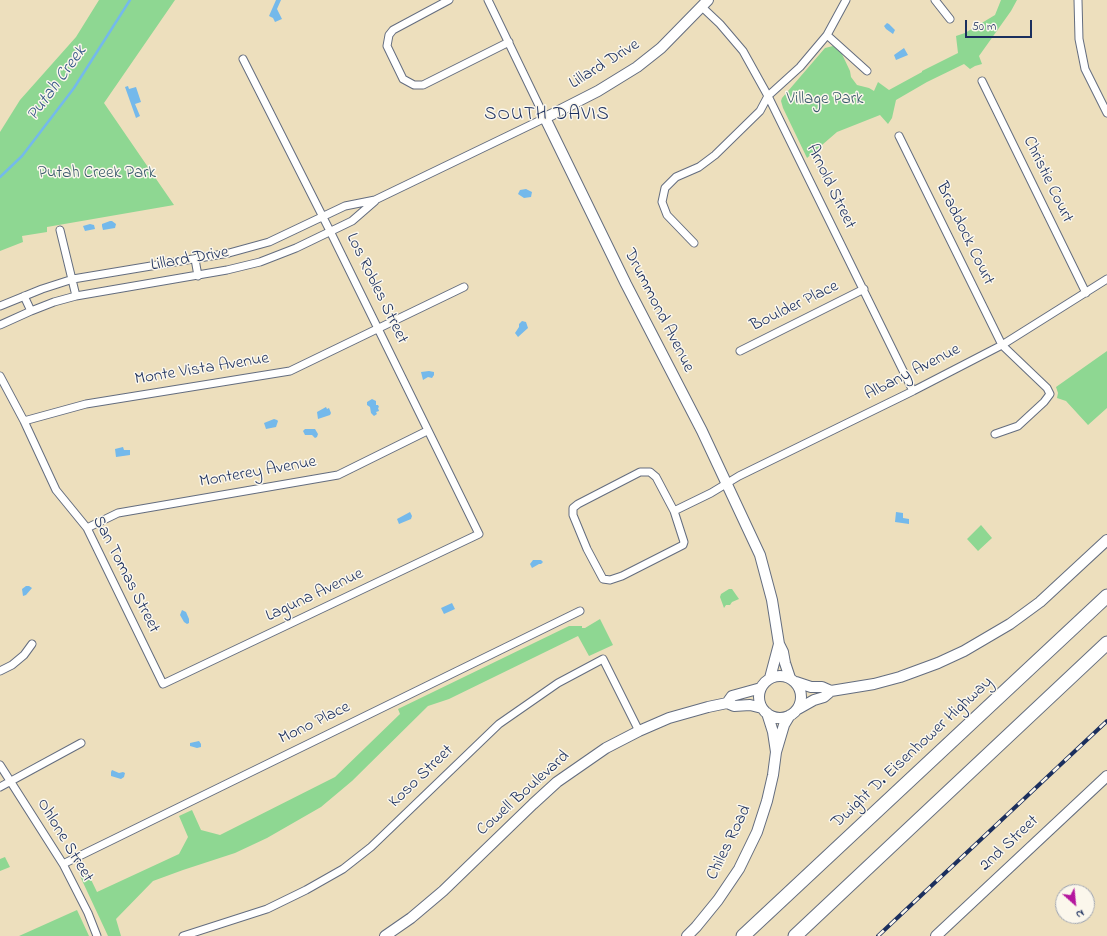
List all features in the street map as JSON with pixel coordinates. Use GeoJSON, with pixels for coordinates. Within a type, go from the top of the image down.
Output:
{"type":"FeatureCollection","features":[{"type":"Feature","properties":{"kind":"highway","name":"Dwight D. Eisenhower Highway"},"geometry":{"type":"LineString","coordinates":[[743,936],[1107,596]]}},
{"type":"Feature","properties":{"kind":"highway"},"geometry":{"type":"LineString","coordinates":[[795,936],[1107,643]]}},
{"type":"Feature","properties":{"kind":"street"},"geometry":{"type":"LineString","coordinates":[[449,0],[393,30],[389,35],[387,46],[403,79],[414,85],[423,85],[509,42]]}},
{"type":"Feature","properties":{"kind":"street","name":"Drummond Avenue"},"geometry":{"type":"LineString","coordinates":[[488,0],[626,284],[702,431],[760,555],[772,600],[779,644],[783,652],[785,663],[793,680]]}},
{"type":"Feature","properties":{"kind":"street"},"geometry":{"type":"LineString","coordinates":[[694,243],[667,215],[662,202],[664,188],[676,177],[699,167],[715,155],[760,111],[768,96],[800,67],[827,35],[846,0]]}},
{"type":"Feature","properties":{"kind":"street"},"geometry":{"type":"LineString","coordinates":[[935,0],[950,19]]}},
{"type":"Feature","properties":{"kind":"street"},"geometry":{"type":"LineString","coordinates":[[1078,0],[1078,40],[1085,69],[1107,113]]}},
{"type":"Feature","properties":{"kind":"street","name":"Arnold Street"},"geometry":{"type":"LineString","coordinates":[[705,4],[743,51],[768,96],[914,391]]}},
{"type":"Feature","properties":{"kind":"street","name":"Lillard Drive"},"geometry":{"type":"LineString","coordinates":[[0,306],[72,279],[230,253],[269,242],[345,206],[375,200],[545,118],[603,88],[637,67],[661,48],[705,4]]}},
{"type":"Feature","properties":{"kind":"street"},"geometry":{"type":"LineString","coordinates":[[827,35],[867,71]]}},
{"type":"Feature","properties":{"kind":"street","name":"Los Robles Street"},"geometry":{"type":"LineString","coordinates":[[243,59],[379,329],[427,431],[479,534]]}},
{"type":"Feature","properties":{"kind":"street","name":"Christie Court"},"geometry":{"type":"LineString","coordinates":[[982,81],[1086,293]]}},
{"type":"Feature","properties":{"kind":"street","name":"Braddock Court"},"geometry":{"type":"LineString","coordinates":[[899,136],[1002,345]]}},
{"type":"Feature","properties":{"kind":"street","name":"Lillard Drive"},"geometry":{"type":"LineString","coordinates":[[0,325],[54,302],[76,296],[198,276],[260,262],[296,248],[352,221],[375,200]]}},
{"type":"Feature","properties":{"kind":"street"},"geometry":{"type":"LineString","coordinates":[[60,230],[76,296]]}},
{"type":"Feature","properties":{"kind":"street"},"geometry":{"type":"LineString","coordinates":[[195,259],[198,276]]}},
{"type":"Feature","properties":{"kind":"street","name":"Albany Avenue"},"geometry":{"type":"LineString","coordinates":[[674,512],[807,442],[914,391],[1002,345],[1107,279]]}},
{"type":"Feature","properties":{"kind":"street","name":"Monte Vista Avenue"},"geometry":{"type":"LineString","coordinates":[[24,421],[86,404],[290,371],[464,287]]}},
{"type":"Feature","properties":{"kind":"street","name":"Boulder Place"},"geometry":{"type":"LineString","coordinates":[[740,351],[864,290]]}},
{"type":"Feature","properties":{"kind":"street"},"geometry":{"type":"LineString","coordinates":[[24,296],[31,311]]}},
{"type":"Feature","properties":{"kind":"street"},"geometry":{"type":"LineString","coordinates":[[995,434],[1018,426],[1044,402],[1050,394],[1047,388],[1002,345]]}},
{"type":"Feature","properties":{"kind":"street","name":"San Tomas Street"},"geometry":{"type":"LineString","coordinates":[[0,376],[24,421],[56,490],[88,528],[163,684]]}},
{"type":"Feature","properties":{"kind":"street","name":"Monterey Avenue"},"geometry":{"type":"LineString","coordinates":[[88,528],[118,513],[338,475],[427,431]]}},
{"type":"Feature","properties":{"kind":"street"},"geometry":{"type":"LineString","coordinates":[[640,472],[650,472],[656,477],[674,512],[684,542],[683,545],[622,576],[610,580],[602,578],[587,549],[573,515],[573,508],[640,472]]}},
{"type":"Feature","properties":{"kind":"street","name":"Laguna Avenue"},"geometry":{"type":"LineString","coordinates":[[163,684],[479,534]]}},
{"type":"Feature","properties":{"kind":"street"},"geometry":{"type":"LineString","coordinates":[[764,711],[773,717],[780,718],[794,712],[814,700],[824,697],[831,691],[874,684],[900,677],[938,663],[964,651],[995,634],[1040,602],[1107,540]]}},
{"type":"Feature","properties":{"kind":"street","name":"Mono Place"},"geometry":{"type":"LineString","coordinates":[[63,864],[580,611]]}},
{"type":"Feature","properties":{"kind":"street"},"geometry":{"type":"LineString","coordinates":[[0,671],[12,665],[24,655],[32,644]]}},
{"type":"Feature","properties":{"kind":"street","name":"Drummond Avenue"},"geometry":{"type":"LineString","coordinates":[[770,678],[779,644]]}},
{"type":"Feature","properties":{"kind":"street","name":"Koso Street"},"geometry":{"type":"LineString","coordinates":[[184,936],[267,909],[306,890],[343,869],[371,847],[499,724],[558,683],[602,659],[639,731]]}},
{"type":"Feature","properties":{"kind":"street"},"geometry":{"type":"LineString","coordinates":[[776,752],[771,724],[759,702],[761,688],[765,682],[770,678],[784,676],[811,687],[822,687],[831,691]]}},
{"type":"Feature","properties":{"kind":"street"},"geometry":{"type":"LineString","coordinates":[[776,752],[784,725],[801,702],[800,688],[793,680]]}},
{"type":"Feature","properties":{"kind":"street","name":"Cowell Boulevard"},"geometry":{"type":"LineString","coordinates":[[727,703],[732,696],[761,688]]}},
{"type":"Feature","properties":{"kind":"street","name":"Cowell Boulevard"},"geometry":{"type":"LineString","coordinates":[[385,936],[411,918],[443,891],[557,782],[606,748],[669,718],[727,703],[734,706],[750,705],[764,711]]}},
{"type":"Feature","properties":{"kind":"street"},"geometry":{"type":"LineString","coordinates":[[0,787],[81,743]]}},
{"type":"Feature","properties":{"kind":"street","name":"Chiles Road"},"geometry":{"type":"LineString","coordinates":[[687,936],[718,900],[738,869],[757,832],[767,802],[776,752]]}},
{"type":"Feature","properties":{"kind":"street","name":"Ohlone Street"},"geometry":{"type":"LineString","coordinates":[[0,765],[63,864],[88,913],[97,936]]}},
{"type":"Feature","properties":{"kind":"street","name":"2nd Street"},"geometry":{"type":"LineString","coordinates":[[936,936],[1107,776]]}},
{"type":"Feature","properties":{"kind":"green space","name":"Putah Creek Park"},"geometry":{"type":"Polygon","coordinates":[[[99,0],[175,0],[104,103],[174,205],[47,227],[47,232],[22,236],[23,242],[0,251],[0,132],[20,100],[76,37],[99,0]]]}},
{"type":"Feature","properties":{"kind":"green space","name":"Village Park"},"geometry":{"type":"Polygon","coordinates":[[[1001,0],[1017,0],[1011,11],[979,56],[982,64],[970,69],[964,64],[927,82],[896,100],[892,118],[888,124],[880,115],[837,132],[807,158],[781,101],[825,48],[833,46],[841,52],[850,71],[851,77],[857,85],[874,91],[878,82],[889,90],[958,53],[956,36],[965,33],[995,15],[1001,0]]]}},
{"type":"Feature","properties":{"kind":"green space"},"geometry":{"type":"Polygon","coordinates":[[[1107,351],[1107,408],[1088,425],[1066,401],[1057,398],[1058,393],[1056,387],[1107,351]]]}},
{"type":"Feature","properties":{"kind":"green space"},"geometry":{"type":"Polygon","coordinates":[[[981,525],[992,538],[978,551],[967,539],[981,525]]]}},
{"type":"Feature","properties":{"kind":"green space"},"geometry":{"type":"Polygon","coordinates":[[[729,589],[732,589],[739,599],[732,602],[730,605],[726,605],[724,608],[720,597],[721,594],[729,589]]]}},
{"type":"Feature","properties":{"kind":"green space"},"geometry":{"type":"Polygon","coordinates":[[[600,619],[613,645],[589,656],[578,636],[449,699],[428,706],[352,781],[321,807],[267,838],[235,853],[153,881],[116,919],[121,936],[108,936],[80,876],[79,870],[83,863],[97,892],[179,854],[188,837],[179,816],[192,810],[201,830],[220,835],[335,777],[400,714],[398,709],[569,626],[582,626],[582,628],[585,628],[600,619]]]}},
{"type":"Feature","properties":{"kind":"green space"},"geometry":{"type":"Polygon","coordinates":[[[5,857],[10,867],[0,871],[0,859],[5,857]]]}},
{"type":"Feature","properties":{"kind":"green space"},"geometry":{"type":"Polygon","coordinates":[[[77,910],[89,936],[19,936],[77,910]]]}},
{"type":"Feature","properties":{"kind":"water"},"geometry":{"type":"Polygon","coordinates":[[[276,0],[281,0],[277,9],[282,19],[275,22],[273,18],[269,16],[276,0]]]}},
{"type":"Feature","properties":{"kind":"water"},"geometry":{"type":"Polygon","coordinates":[[[887,23],[895,30],[893,34],[884,26],[887,23]]]}},
{"type":"Feature","properties":{"kind":"water"},"geometry":{"type":"Polygon","coordinates":[[[904,48],[908,55],[896,60],[894,55],[904,48]]]}},
{"type":"Feature","properties":{"kind":"water"},"geometry":{"type":"Polygon","coordinates":[[[128,86],[129,89],[136,87],[141,102],[135,104],[140,116],[136,118],[125,87],[128,86]]]}},
{"type":"Feature","properties":{"kind":"water"},"geometry":{"type":"Polygon","coordinates":[[[526,189],[532,192],[531,197],[524,198],[518,194],[520,190],[526,189]]]}},
{"type":"Feature","properties":{"kind":"water"},"geometry":{"type":"Polygon","coordinates":[[[110,221],[116,224],[115,228],[103,230],[102,224],[110,221]]]}},
{"type":"Feature","properties":{"kind":"water"},"geometry":{"type":"Polygon","coordinates":[[[90,224],[94,225],[95,229],[85,231],[83,226],[90,224]]]}},
{"type":"Feature","properties":{"kind":"water"},"geometry":{"type":"Polygon","coordinates":[[[522,321],[526,322],[528,328],[518,337],[515,333],[522,321]]]}},
{"type":"Feature","properties":{"kind":"water"},"geometry":{"type":"Polygon","coordinates":[[[421,372],[434,372],[432,378],[428,377],[423,380],[421,372]]]}},
{"type":"Feature","properties":{"kind":"water"},"geometry":{"type":"Polygon","coordinates":[[[372,399],[376,401],[376,405],[379,407],[379,411],[376,412],[377,414],[374,416],[371,413],[370,407],[367,405],[367,402],[372,399]]]}},
{"type":"Feature","properties":{"kind":"water"},"geometry":{"type":"Polygon","coordinates":[[[326,407],[327,409],[329,408],[331,413],[330,415],[318,419],[317,412],[326,407]]]}},
{"type":"Feature","properties":{"kind":"water"},"geometry":{"type":"Polygon","coordinates":[[[274,419],[278,421],[276,427],[266,429],[264,423],[274,419]]]}},
{"type":"Feature","properties":{"kind":"water"},"geometry":{"type":"Polygon","coordinates":[[[305,429],[315,429],[318,434],[317,437],[315,438],[312,435],[305,435],[303,431],[305,429]]]}},
{"type":"Feature","properties":{"kind":"water"},"geometry":{"type":"Polygon","coordinates":[[[123,447],[124,450],[130,450],[130,455],[116,457],[115,449],[123,447]]]}},
{"type":"Feature","properties":{"kind":"water"},"geometry":{"type":"Polygon","coordinates":[[[410,512],[412,516],[411,519],[399,524],[397,519],[410,512]]]}},
{"type":"Feature","properties":{"kind":"water"},"geometry":{"type":"Polygon","coordinates":[[[896,512],[903,513],[903,518],[909,519],[909,524],[895,522],[896,512]]]}},
{"type":"Feature","properties":{"kind":"water"},"geometry":{"type":"Polygon","coordinates":[[[533,560],[541,560],[543,562],[532,568],[530,564],[533,560]]]}},
{"type":"Feature","properties":{"kind":"water"},"geometry":{"type":"Polygon","coordinates":[[[26,586],[32,588],[26,595],[23,596],[22,589],[26,586]]]}},
{"type":"Feature","properties":{"kind":"water"},"geometry":{"type":"Polygon","coordinates":[[[452,603],[455,609],[444,614],[441,608],[452,603]]]}},
{"type":"Feature","properties":{"kind":"water"},"geometry":{"type":"Polygon","coordinates":[[[182,610],[186,612],[189,619],[189,623],[187,624],[180,615],[182,610]]]}},
{"type":"Feature","properties":{"kind":"water"},"geometry":{"type":"Polygon","coordinates":[[[199,741],[201,747],[197,748],[190,746],[190,743],[199,741]]]}},
{"type":"Feature","properties":{"kind":"water"},"geometry":{"type":"Polygon","coordinates":[[[112,770],[119,773],[125,773],[124,777],[121,779],[111,776],[112,770]]]}},
{"type":"Feature","properties":{"kind":"waterway","name":"Putah Creek"},"geometry":{"type":"LineString","coordinates":[[0,177],[22,156],[74,88],[130,0]]}},
{"type":"Feature","properties":{"kind":"railway"},"geometry":{"type":"LineString","coordinates":[[878,936],[1107,721]]}},
{"type":"Feature","properties":{"kind":"district","name":"SOUTH DAVIS"},"geometry":{"type":"Point","coordinates":[547,116]}}]}
